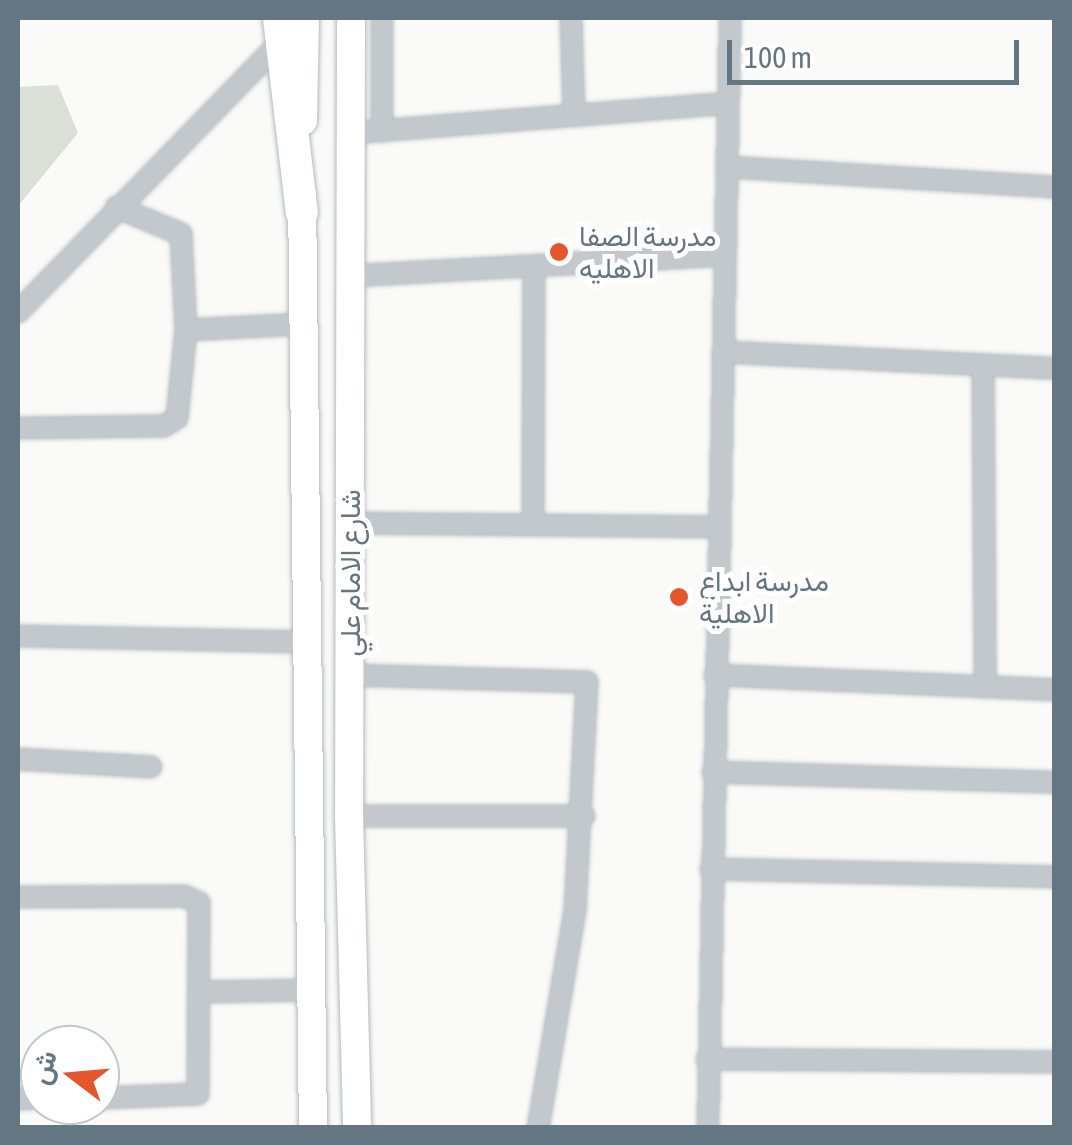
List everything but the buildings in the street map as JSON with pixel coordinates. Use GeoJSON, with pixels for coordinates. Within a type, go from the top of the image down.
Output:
{"type":"FeatureCollection","features":[{"type":"Feature","properties":{"kind":"main road","name":"شارع الامام علي"},"geometry":{"type":"LineString","coordinates":[[305,18],[302,213],[313,1128]]}},
{"type":"Feature","properties":{"kind":"main road","name":"شارع الامام علي"},"geometry":{"type":"LineString","coordinates":[[351,18],[349,816],[357,1128]]}},
{"type":"Feature","properties":{"kind":"main road","name":"شارع الامام علي"},"geometry":{"type":"LineString","coordinates":[[279,30],[302,213]]}},
{"type":"Feature","properties":{"kind":"street"},"geometry":{"type":"LineString","coordinates":[[382,18],[382,131]]}},
{"type":"Feature","properties":{"kind":"street"},"geometry":{"type":"LineString","coordinates":[[571,18],[574,114]]}},
{"type":"Feature","properties":{"kind":"street"},"geometry":{"type":"LineString","coordinates":[[708,1128],[706,1058],[730,18]]}},
{"type":"Feature","properties":{"kind":"street"},"geometry":{"type":"LineString","coordinates":[[18,312],[279,30]]}},
{"type":"Feature","properties":{"kind":"street"},"geometry":{"type":"LineString","coordinates":[[351,133],[728,103]]}},
{"type":"Feature","properties":{"kind":"street"},"geometry":{"type":"LineString","coordinates":[[727,167],[1054,187]]}},
{"type":"Feature","properties":{"kind":"street"},"geometry":{"type":"LineString","coordinates":[[18,428],[164,426],[177,418],[182,403],[186,330],[181,234],[116,208]]}},
{"type":"Feature","properties":{"kind":"street"},"geometry":{"type":"LineString","coordinates":[[350,276],[725,255]]}},
{"type":"Feature","properties":{"kind":"street"},"geometry":{"type":"LineString","coordinates":[[532,525],[534,266]]}},
{"type":"Feature","properties":{"kind":"street"},"geometry":{"type":"LineString","coordinates":[[186,330],[303,324]]}},
{"type":"Feature","properties":{"kind":"street"},"geometry":{"type":"LineString","coordinates":[[723,352],[1054,368]]}},
{"type":"Feature","properties":{"kind":"street"},"geometry":{"type":"LineString","coordinates":[[983,365],[985,686]]}},
{"type":"Feature","properties":{"kind":"street"},"geometry":{"type":"LineString","coordinates":[[350,523],[719,527]]}},
{"type":"Feature","properties":{"kind":"street"},"geometry":{"type":"LineString","coordinates":[[18,636],[308,642]]}},
{"type":"Feature","properties":{"kind":"street"},"geometry":{"type":"LineString","coordinates":[[350,674],[586,682],[584,816],[576,910],[538,1128]]}},
{"type":"Feature","properties":{"kind":"street"},"geometry":{"type":"LineString","coordinates":[[716,675],[1054,690]]}},
{"type":"Feature","properties":{"kind":"street"},"geometry":{"type":"LineString","coordinates":[[18,759],[151,767]]}},
{"type":"Feature","properties":{"kind":"street"},"geometry":{"type":"LineString","coordinates":[[713,772],[1054,782]]}},
{"type":"Feature","properties":{"kind":"street"},"geometry":{"type":"LineString","coordinates":[[349,816],[584,816]]}},
{"type":"Feature","properties":{"kind":"street"},"geometry":{"type":"LineString","coordinates":[[711,869],[1054,878]]}},
{"type":"Feature","properties":{"kind":"street"},"geometry":{"type":"LineString","coordinates":[[18,897],[194,897],[199,992],[198,1094],[120,1097]]}},
{"type":"Feature","properties":{"kind":"street"},"geometry":{"type":"LineString","coordinates":[[199,992],[312,990]]}},
{"type":"Feature","properties":{"kind":"street"},"geometry":{"type":"LineString","coordinates":[[706,1058],[1054,1062]]}},
{"type":"Feature","properties":{"kind":"shaded area"},"geometry":{"type":"Polygon","coordinates":[[[58,85],[78,133],[18,206],[18,87],[58,85]]]}},
{"type":"Feature","properties":{"kind":"place","name":"مدرسة الصفا الاهليه"},"geometry":{"type":"Point","coordinates":[559,252]}},
{"type":"Feature","properties":{"kind":"place","name":"مدرسة ابداع الاهلية"},"geometry":{"type":"Point","coordinates":[679,597]}}]}
